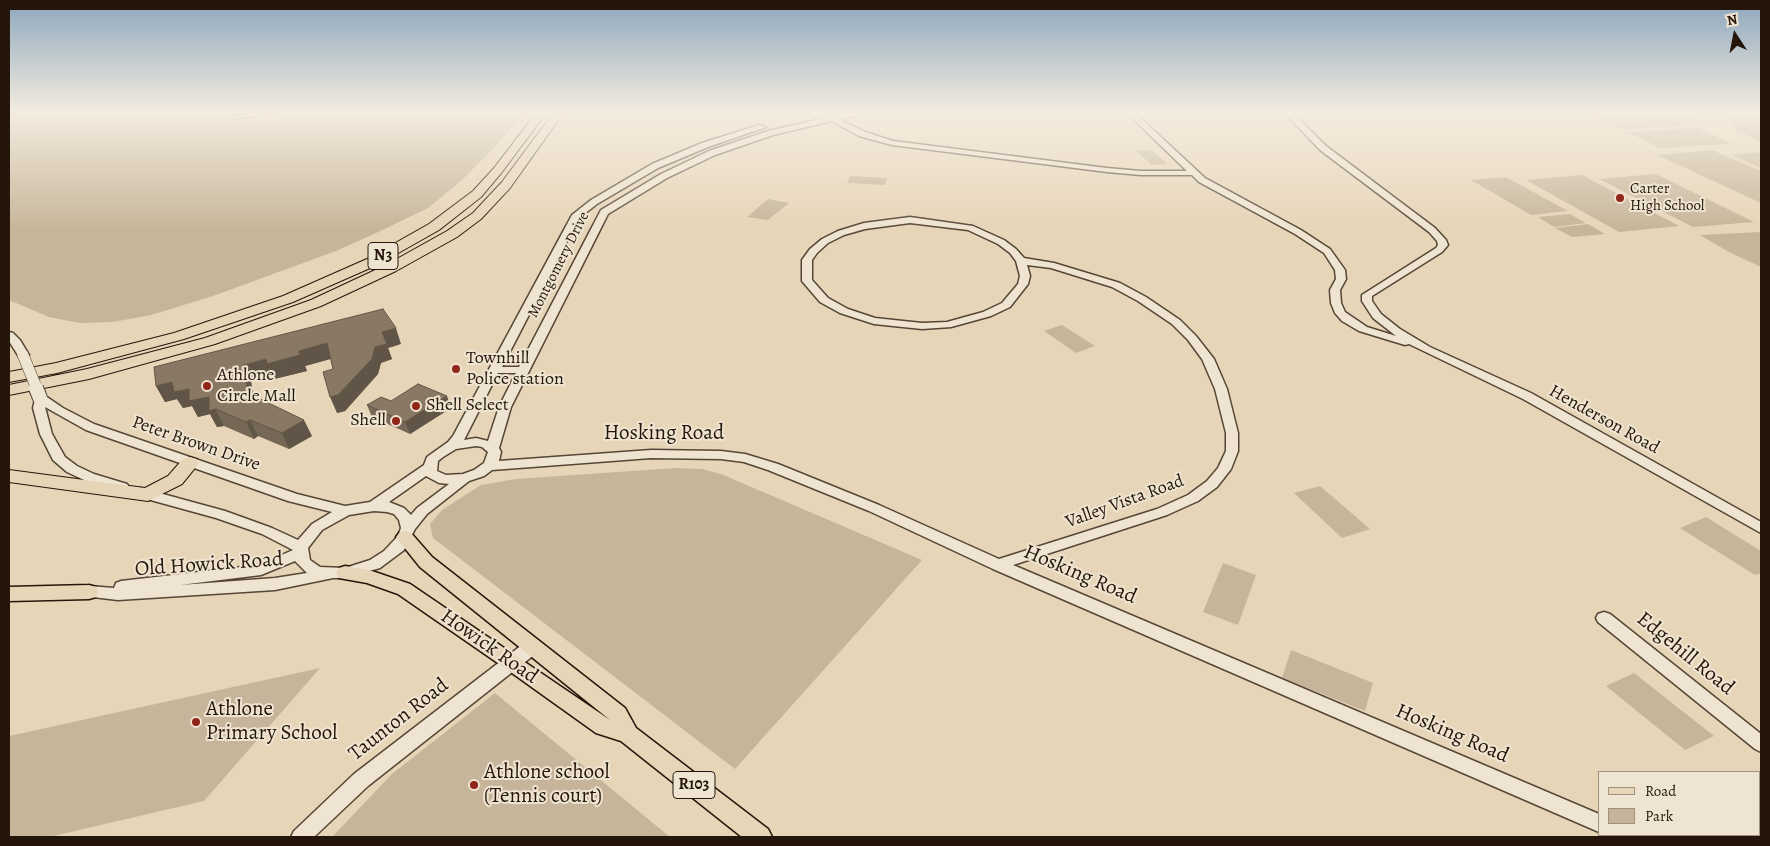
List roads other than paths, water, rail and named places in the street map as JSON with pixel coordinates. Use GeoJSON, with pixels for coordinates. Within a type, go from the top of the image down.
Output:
{"type":"FeatureCollection","features":[{"type":"Feature","properties":{"kind":"highway","name":"N3"},"geometry":{"type":"LineString","coordinates":[[9,377],[65,366],[179,336],[288,299],[372,262],[434,227],[477,194],[512,151]]}},
{"type":"Feature","properties":{"kind":"highway","name":"N3"},"geometry":{"type":"LineString","coordinates":[[9,390],[89,374],[210,341],[316,303],[391,268],[452,234],[477,216],[506,185],[530,151]]}},
{"type":"Feature","properties":{"kind":"highway"},"geometry":{"type":"LineString","coordinates":[[9,476],[148,495],[175,480],[190,463]]}},
{"type":"Feature","properties":{"kind":"main road","name":"Howick Road"},"geometry":{"type":"LineString","coordinates":[[407,532],[426,562],[618,714],[628,734]]}},
{"type":"Feature","properties":{"kind":"main road","name":"Howick Road"},"geometry":{"type":"LineString","coordinates":[[338,574],[368,576],[404,589],[512,662],[603,727],[628,734],[760,837]]}},
{"type":"Feature","properties":{"kind":"main road","name":"Old Howick Road"},"geometry":{"type":"LineString","coordinates":[[9,594],[89,592]]}},
{"type":"Feature","properties":{"kind":"street","name":"Montgomery Drive"},"geometry":{"type":"LineString","coordinates":[[453,445],[459,437],[575,217],[594,202],[655,166],[692,151]]}},
{"type":"Feature","properties":{"kind":"street","name":"Montgomery Drive"},"geometry":{"type":"LineString","coordinates":[[489,466],[494,459],[493,450],[505,407],[525,370],[568,279],[604,212],[664,176],[716,151]]}},
{"type":"Feature","properties":{"kind":"street"},"geometry":{"type":"LineString","coordinates":[[959,151],[1141,173],[1193,173]]}},
{"type":"Feature","properties":{"kind":"street","name":"Henderson Road"},"geometry":{"type":"LineString","coordinates":[[1171,151],[1193,173],[1327,251],[1340,270],[1341,279],[1335,290],[1337,309],[1346,319],[1363,329],[1426,349]]}},
{"type":"Feature","properties":{"kind":"street","name":"Henderson Road"},"geometry":{"type":"LineString","coordinates":[[1328,151],[1432,230],[1443,244],[1439,250],[1367,294],[1367,301],[1371,309],[1388,325],[1426,349],[1527,396],[1761,528]]}},
{"type":"Feature","properties":{"kind":"street"},"geometry":{"type":"LineString","coordinates":[[655,166],[674,171]]}},
{"type":"Feature","properties":{"kind":"street"},"geometry":{"type":"LineString","coordinates":[[644,173],[664,176]]}},
{"type":"Feature","properties":{"kind":"street"},"geometry":{"type":"LineString","coordinates":[[910,220],[970,228],[1001,242],[1022,261],[1025,276],[1023,284],[1006,305],[966,321],[922,326],[874,321],[844,311],[824,300],[813,290],[807,281],[806,268],[807,260],[813,251],[825,241],[841,233],[883,223],[910,220]]}},
{"type":"Feature","properties":{"kind":"street","name":"Valley Vista Road"},"geometry":{"type":"LineString","coordinates":[[998,566],[1162,512],[1193,498],[1212,484],[1224,469],[1232,451],[1232,433],[1221,388],[1208,359],[1192,338],[1176,322],[1142,299],[1116,285],[1051,265],[1022,261]]}},
{"type":"Feature","properties":{"kind":"street"},"geometry":{"type":"LineString","coordinates":[[1363,329],[1388,325]]}},
{"type":"Feature","properties":{"kind":"street"},"geometry":{"type":"LineString","coordinates":[[9,335],[16,342],[23,355],[40,398],[39,408],[46,434],[60,460],[72,469],[89,477],[148,495],[220,514],[267,531],[301,551]]}},
{"type":"Feature","properties":{"kind":"street"},"geometry":{"type":"LineString","coordinates":[[493,370],[525,370]]}},
{"type":"Feature","properties":{"kind":"street","name":"Peter Brown Drive"},"geometry":{"type":"LineString","coordinates":[[40,398],[58,411],[90,427],[292,498],[345,511]]}},
{"type":"Feature","properties":{"kind":"street","name":"Hosking Road"},"geometry":{"type":"LineString","coordinates":[[453,445],[476,442],[486,444],[493,450],[525,462]]}},
{"type":"Feature","properties":{"kind":"street"},"geometry":{"type":"LineString","coordinates":[[453,445],[432,460],[431,472],[436,477],[454,480],[465,478],[479,473],[489,466]]}},
{"type":"Feature","properties":{"kind":"street","name":"Hosking Road"},"geometry":{"type":"LineString","coordinates":[[489,466],[650,454],[721,455],[745,458],[773,467],[874,508],[998,566],[1598,823]]}},
{"type":"Feature","properties":{"kind":"street"},"geometry":{"type":"LineString","coordinates":[[374,506],[430,467]]}},
{"type":"Feature","properties":{"kind":"street"},"geometry":{"type":"LineString","coordinates":[[407,532],[422,511],[465,478]]}},
{"type":"Feature","properties":{"kind":"street","name":"R103"},"geometry":{"type":"LineString","coordinates":[[374,506],[389,507],[406,518],[407,532],[399,546],[389,556],[375,564],[338,574],[319,572],[309,568],[303,562],[301,551],[307,538],[316,527],[345,511],[374,506]]}},
{"type":"Feature","properties":{"kind":"street","name":"Old Howick Road"},"geometry":{"type":"LineString","coordinates":[[89,592],[261,570],[301,551]]}},
{"type":"Feature","properties":{"kind":"street","name":"Old Howick Road"},"geometry":{"type":"LineString","coordinates":[[89,592],[118,594],[241,588],[338,574]]}},
{"type":"Feature","properties":{"kind":"street","name":"Edgehill Road"},"geometry":{"type":"LineString","coordinates":[[1604,618],[1761,744]]}},
{"type":"Feature","properties":{"kind":"street","name":"Taunton Road"},"geometry":{"type":"LineString","coordinates":[[301,837],[361,780],[533,646]]}},
{"type":"Feature","properties":{"kind":"place","name":"Carter High School"},"geometry":{"type":"Point","coordinates":[1620,198]}},
{"type":"Feature","properties":{"kind":"place","name":"Townhill Police station"},"geometry":{"type":"Point","coordinates":[456,369]}},
{"type":"Feature","properties":{"kind":"place","name":"Athlone Circle Mall"},"geometry":{"type":"Point","coordinates":[207,386]}},
{"type":"Feature","properties":{"kind":"place","name":"Shell Select"},"geometry":{"type":"Point","coordinates":[416,406]}},
{"type":"Feature","properties":{"kind":"place","name":"Shell"},"geometry":{"type":"Point","coordinates":[396,421]}},
{"type":"Feature","properties":{"kind":"place","name":"Athlone Primary School"},"geometry":{"type":"Point","coordinates":[196,722]}},
{"type":"Feature","properties":{"kind":"place","name":"Athlone school (Tennis court)"},"geometry":{"type":"Point","coordinates":[474,785]}}]}
